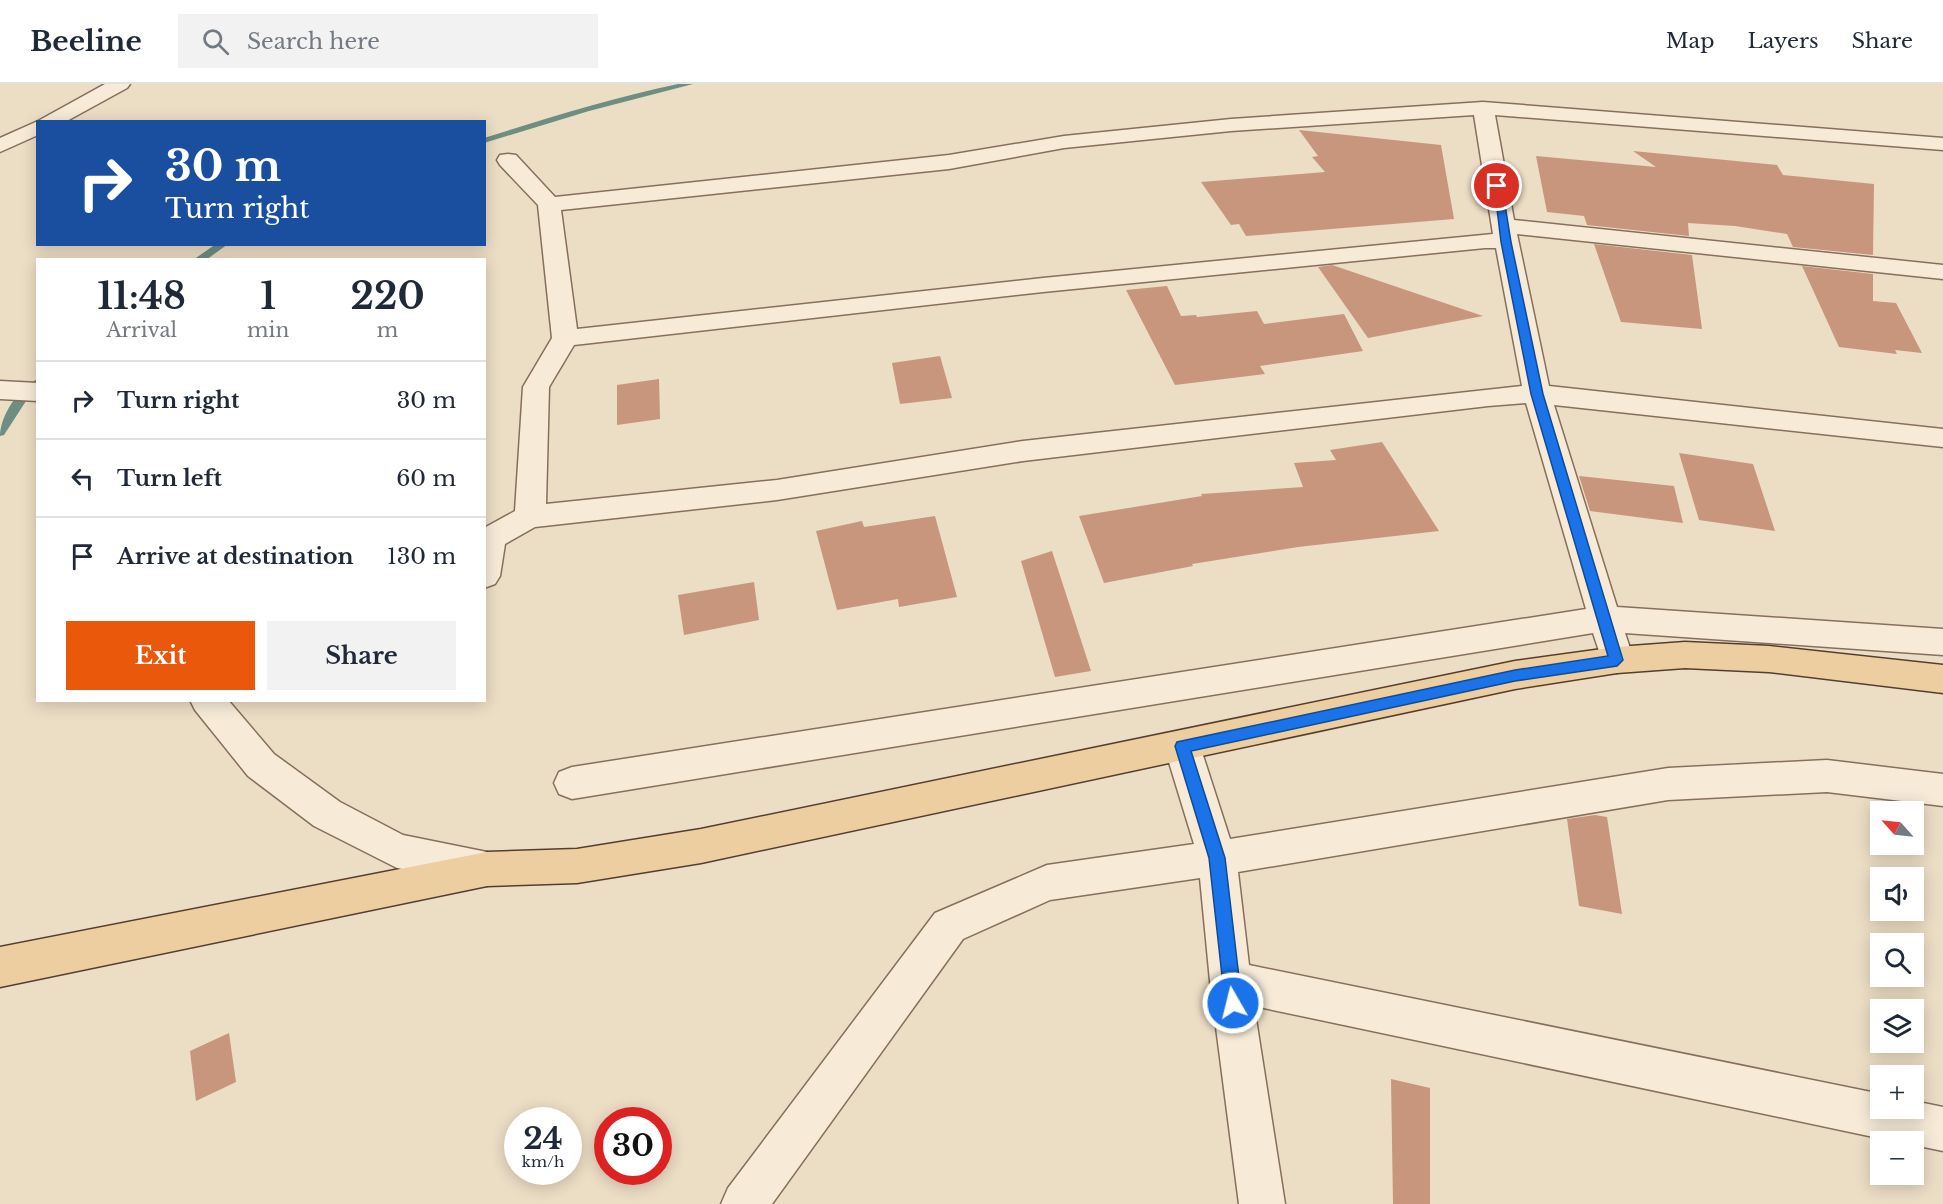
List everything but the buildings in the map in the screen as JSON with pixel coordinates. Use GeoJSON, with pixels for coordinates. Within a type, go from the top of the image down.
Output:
{"type":"FeatureCollection","features":[{"type":"Feature","properties":{"kind":"main road"},"geometry":{"type":"LineString","coordinates":[[0,967],[486,870],[577,866],[701,846],[1515,675],[1617,660],[1685,655],[1769,659],[1943,679]]}},
{"type":"Feature","properties":{"kind":"street"},"geometry":{"type":"LineString","coordinates":[[52,120],[120,84]]}},
{"type":"Feature","properties":{"kind":"street"},"geometry":{"type":"LineString","coordinates":[[549,204],[949,162],[1064,142],[1231,125],[1484,108],[1943,144]]}},
{"type":"Feature","properties":{"kind":"street"},"geometry":{"type":"LineString","coordinates":[[1484,108],[1505,234],[1537,394],[1617,660]]}},
{"type":"Feature","properties":{"kind":"street"},"geometry":{"type":"LineString","coordinates":[[0,146],[36,128]]}},
{"type":"Feature","properties":{"kind":"street"},"geometry":{"type":"LineString","coordinates":[[508,160],[549,204],[565,338],[536,387],[532,495],[529,517]]}},
{"type":"Feature","properties":{"kind":"street"},"geometry":{"type":"LineString","coordinates":[[565,338],[1078,281],[1473,242],[1505,234],[1943,272]]}},
{"type":"Feature","properties":{"kind":"street"},"geometry":{"type":"LineString","coordinates":[[4,390],[36,392]]}},
{"type":"Feature","properties":{"kind":"street"},"geometry":{"type":"LineString","coordinates":[[486,565],[491,538],[529,517],[777,490],[1023,451],[1488,397],[1537,394],[1943,438]]}},
{"type":"Feature","properties":{"kind":"street"},"geometry":{"type":"LineString","coordinates":[[572,783],[1603,619],[1943,642]]}},
{"type":"Feature","properties":{"kind":"street"},"geometry":{"type":"LineString","coordinates":[[209,702],[261,765],[327,814],[397,851],[486,870]]}},
{"type":"Feature","properties":{"kind":"street"},"geometry":{"type":"LineString","coordinates":[[1182,746],[1217,858],[1230,981],[1262,1204]]}},
{"type":"Feature","properties":{"kind":"street"},"geometry":{"type":"LineString","coordinates":[[744,1204],[949,926],[1047,883],[1217,858],[1668,784],[1827,776],[1943,790]]}},
{"type":"Feature","properties":{"kind":"street"},"geometry":{"type":"LineString","coordinates":[[1230,981],[1943,1129]]}},
{"type":"Feature","properties":{"kind":"waterway"},"geometry":{"type":"LineString","coordinates":[[486,140],[611,102],[689,84]]}},
{"type":"Feature","properties":{"kind":"waterway"},"geometry":{"type":"LineString","coordinates":[[201,258],[221,246]]}},
{"type":"Feature","properties":{"kind":"waterway"},"geometry":{"type":"LineString","coordinates":[[0,432],[22,398],[36,384]]}},
{"type":"Feature","properties":{"kind":"route"},"geometry":{"type":"LineString","coordinates":[[1233,1003],[1217,858],[1182,746],[1515,675],[1617,660],[1537,394],[1497,186]]}}]}
